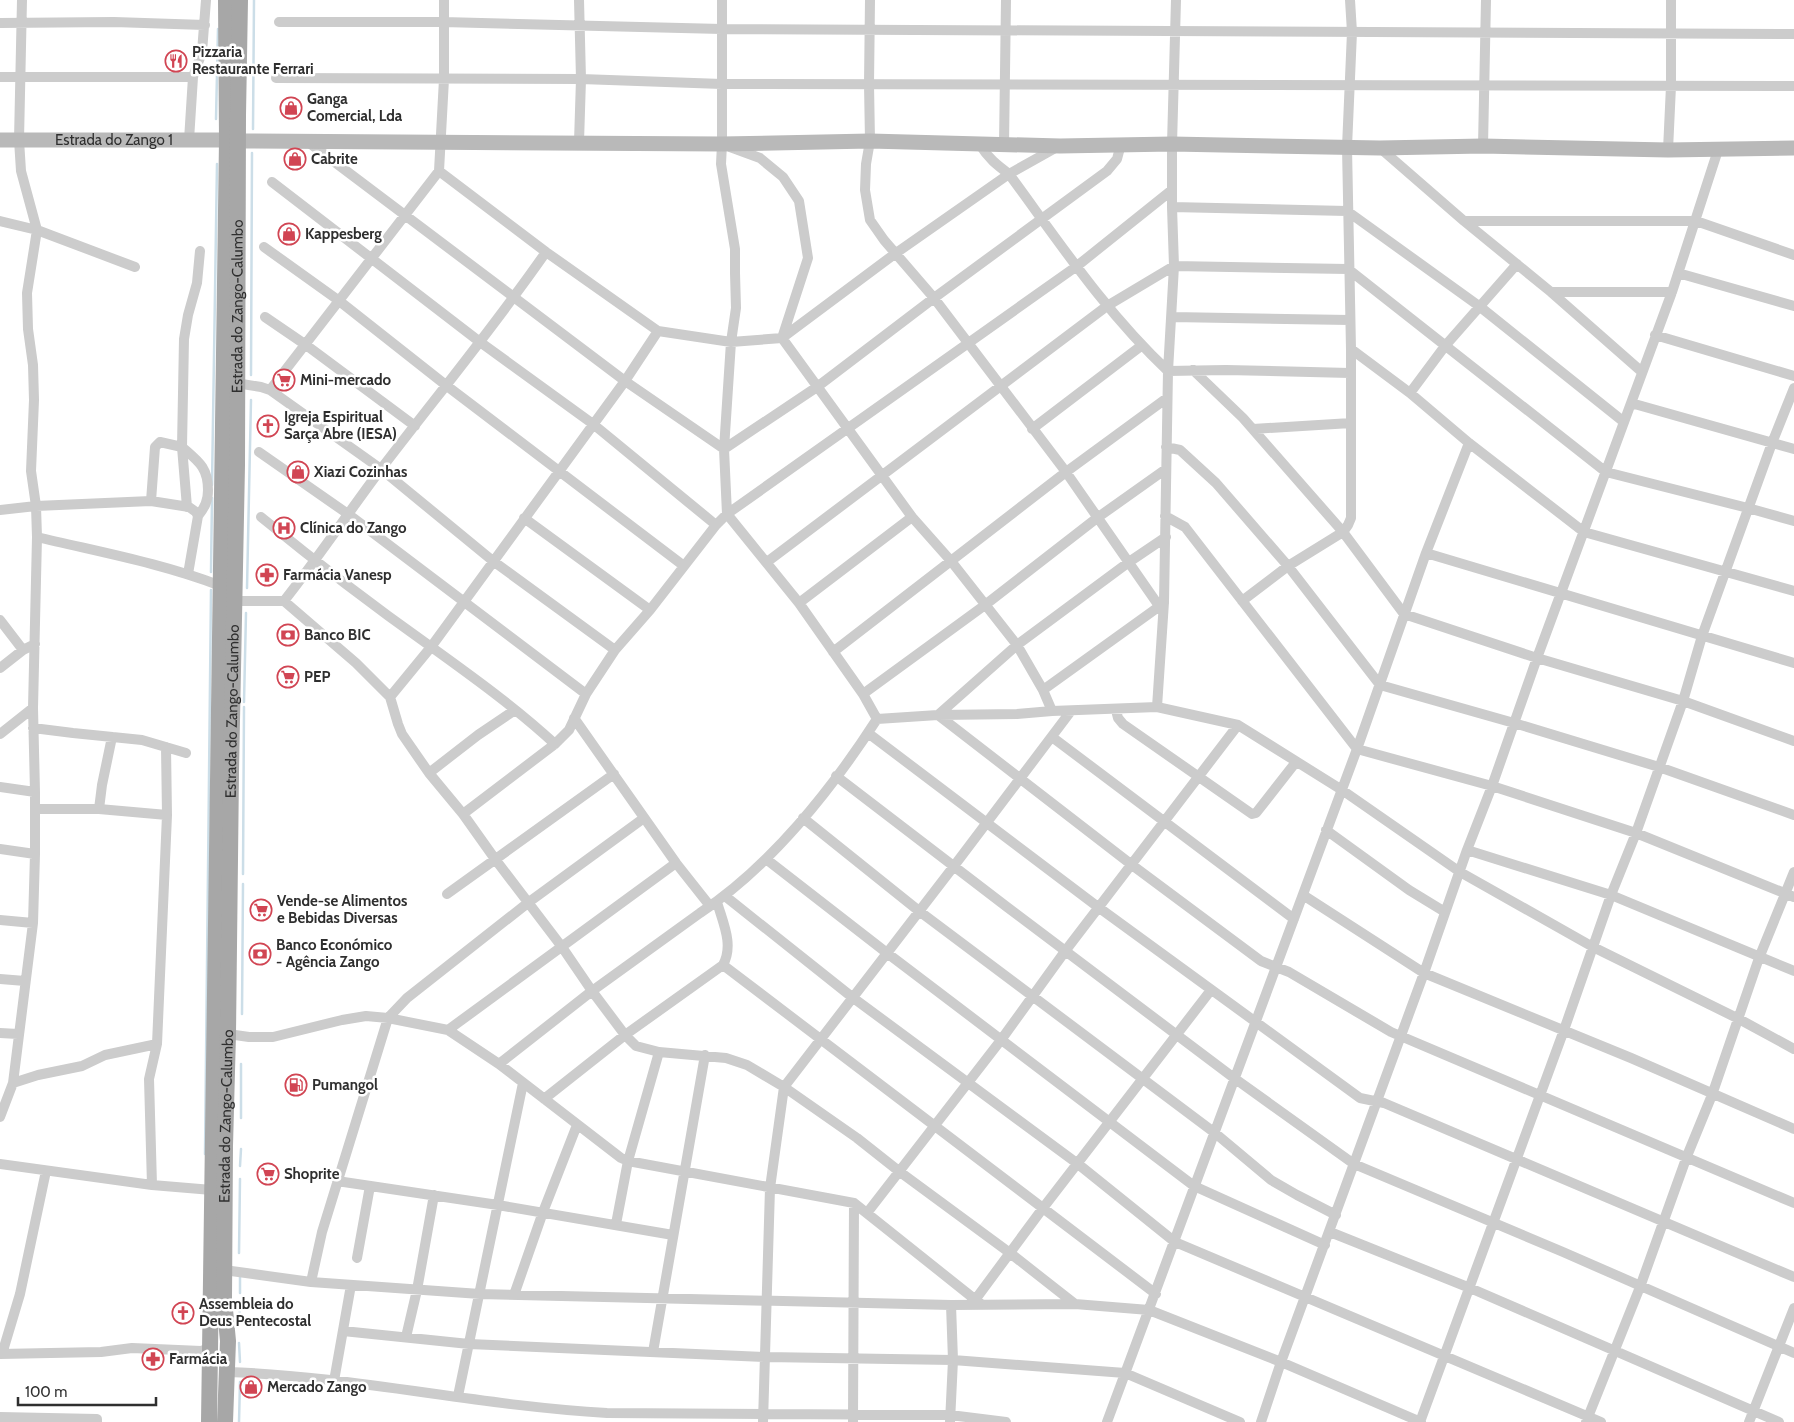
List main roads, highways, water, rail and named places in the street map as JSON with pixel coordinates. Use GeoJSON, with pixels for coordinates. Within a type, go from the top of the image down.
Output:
{"type":"FeatureCollection","features":[{"type":"Feature","properties":{"kind":"main road","name":"Estrada do Zango-Calumbo"},"geometry":{"type":"LineString","coordinates":[[224,1422],[228,1341],[224,1299],[225,1146],[237,464],[232,140],[226,0]]}},
{"type":"Feature","properties":{"kind":"main road","name":"Estrada do Zango-Calumbo"},"geometry":{"type":"LineString","coordinates":[[210,1422],[221,586],[232,140],[240,0]]}},
{"type":"Feature","properties":{"kind":"waterway"},"geometry":{"type":"LineString","coordinates":[[253,129],[254,0]]}},
{"type":"Feature","properties":{"kind":"waterway"},"geometry":{"type":"LineString","coordinates":[[216,119],[218,29]]}},
{"type":"Feature","properties":{"kind":"waterway"},"geometry":{"type":"LineString","coordinates":[[251,375],[252,153]]}},
{"type":"Feature","properties":{"kind":"waterway"},"geometry":{"type":"LineString","coordinates":[[212,485],[217,164]]}},
{"type":"Feature","properties":{"kind":"waterway"},"geometry":{"type":"LineString","coordinates":[[247,588],[251,400]]}},
{"type":"Feature","properties":{"kind":"waterway"},"geometry":{"type":"LineString","coordinates":[[211,572],[212,498]]}},
{"type":"Feature","properties":{"kind":"waterway"},"geometry":{"type":"LineString","coordinates":[[205,1154],[211,590]]}},
{"type":"Feature","properties":{"kind":"waterway"},"geometry":{"type":"LineString","coordinates":[[244,702],[246,613]]}},
{"type":"Feature","properties":{"kind":"waterway"},"geometry":{"type":"LineString","coordinates":[[243,874],[244,707]]}},
{"type":"Feature","properties":{"kind":"waterway"},"geometry":{"type":"LineString","coordinates":[[242,1014],[243,884]]}},
{"type":"Feature","properties":{"kind":"waterway"},"geometry":{"type":"LineString","coordinates":[[241,1064],[241,1118]]}},
{"type":"Feature","properties":{"kind":"waterway"},"geometry":{"type":"LineString","coordinates":[[240,1166],[241,1149]]}},
{"type":"Feature","properties":{"kind":"waterway"},"geometry":{"type":"LineString","coordinates":[[239,1253],[240,1179]]}},
{"type":"Feature","properties":{"kind":"waterway"},"geometry":{"type":"LineString","coordinates":[[240,1277],[240,1293]]}},
{"type":"Feature","properties":{"kind":"waterway"},"geometry":{"type":"LineString","coordinates":[[239,1326],[240,1307]]}},
{"type":"Feature","properties":{"kind":"waterway"},"geometry":{"type":"LineString","coordinates":[[239,1343],[240,1362]]}},
{"type":"Feature","properties":{"kind":"waterway"},"geometry":{"type":"LineString","coordinates":[[239,1422],[240,1382]]}},
{"type":"Feature","properties":{"kind":"place","name":"Pizzaria Restaurante Ferrari"},"geometry":{"type":"Point","coordinates":[176,61]}},
{"type":"Feature","properties":{"kind":"place","name":"Ganga Comercial, Lda"},"geometry":{"type":"Point","coordinates":[291,108]}},
{"type":"Feature","properties":{"kind":"place","name":"Cabrite"},"geometry":{"type":"Point","coordinates":[295,159]}},
{"type":"Feature","properties":{"kind":"place","name":"Kappesberg"},"geometry":{"type":"Point","coordinates":[289,234]}},
{"type":"Feature","properties":{"kind":"place","name":"Mini-mercado"},"geometry":{"type":"Point","coordinates":[284,380]}},
{"type":"Feature","properties":{"kind":"place","name":"Igreja Espiritual Sarça Abre (IESA)"},"geometry":{"type":"Point","coordinates":[268,426]}},
{"type":"Feature","properties":{"kind":"place","name":"Xiazi Cozinhas"},"geometry":{"type":"Point","coordinates":[298,472]}},
{"type":"Feature","properties":{"kind":"place","name":"Clínica do Zango"},"geometry":{"type":"Point","coordinates":[284,528]}},
{"type":"Feature","properties":{"kind":"place","name":"Farmácia Vanesp"},"geometry":{"type":"Point","coordinates":[267,575]}},
{"type":"Feature","properties":{"kind":"place","name":"Banco BIC"},"geometry":{"type":"Point","coordinates":[288,635]}},
{"type":"Feature","properties":{"kind":"place","name":"PEP"},"geometry":{"type":"Point","coordinates":[288,677]}},
{"type":"Feature","properties":{"kind":"place","name":"Vende-se Alimentos e Bebidas Diversas"},"geometry":{"type":"Point","coordinates":[261,910]}},
{"type":"Feature","properties":{"kind":"place","name":"Banco Económico - Agência Zango"},"geometry":{"type":"Point","coordinates":[260,954]}},
{"type":"Feature","properties":{"kind":"place","name":"Pumangol"},"geometry":{"type":"Point","coordinates":[296,1085]}},
{"type":"Feature","properties":{"kind":"place","name":"Shoprite"},"geometry":{"type":"Point","coordinates":[268,1174]}},
{"type":"Feature","properties":{"kind":"place","name":"Assembleia do Deus Pentecostal"},"geometry":{"type":"Point","coordinates":[183,1313]}},
{"type":"Feature","properties":{"kind":"place","name":"Farmácia"},"geometry":{"type":"Point","coordinates":[153,1359]}},
{"type":"Feature","properties":{"kind":"place","name":"Mercado Zango"},"geometry":{"type":"Point","coordinates":[251,1387]}}]}
